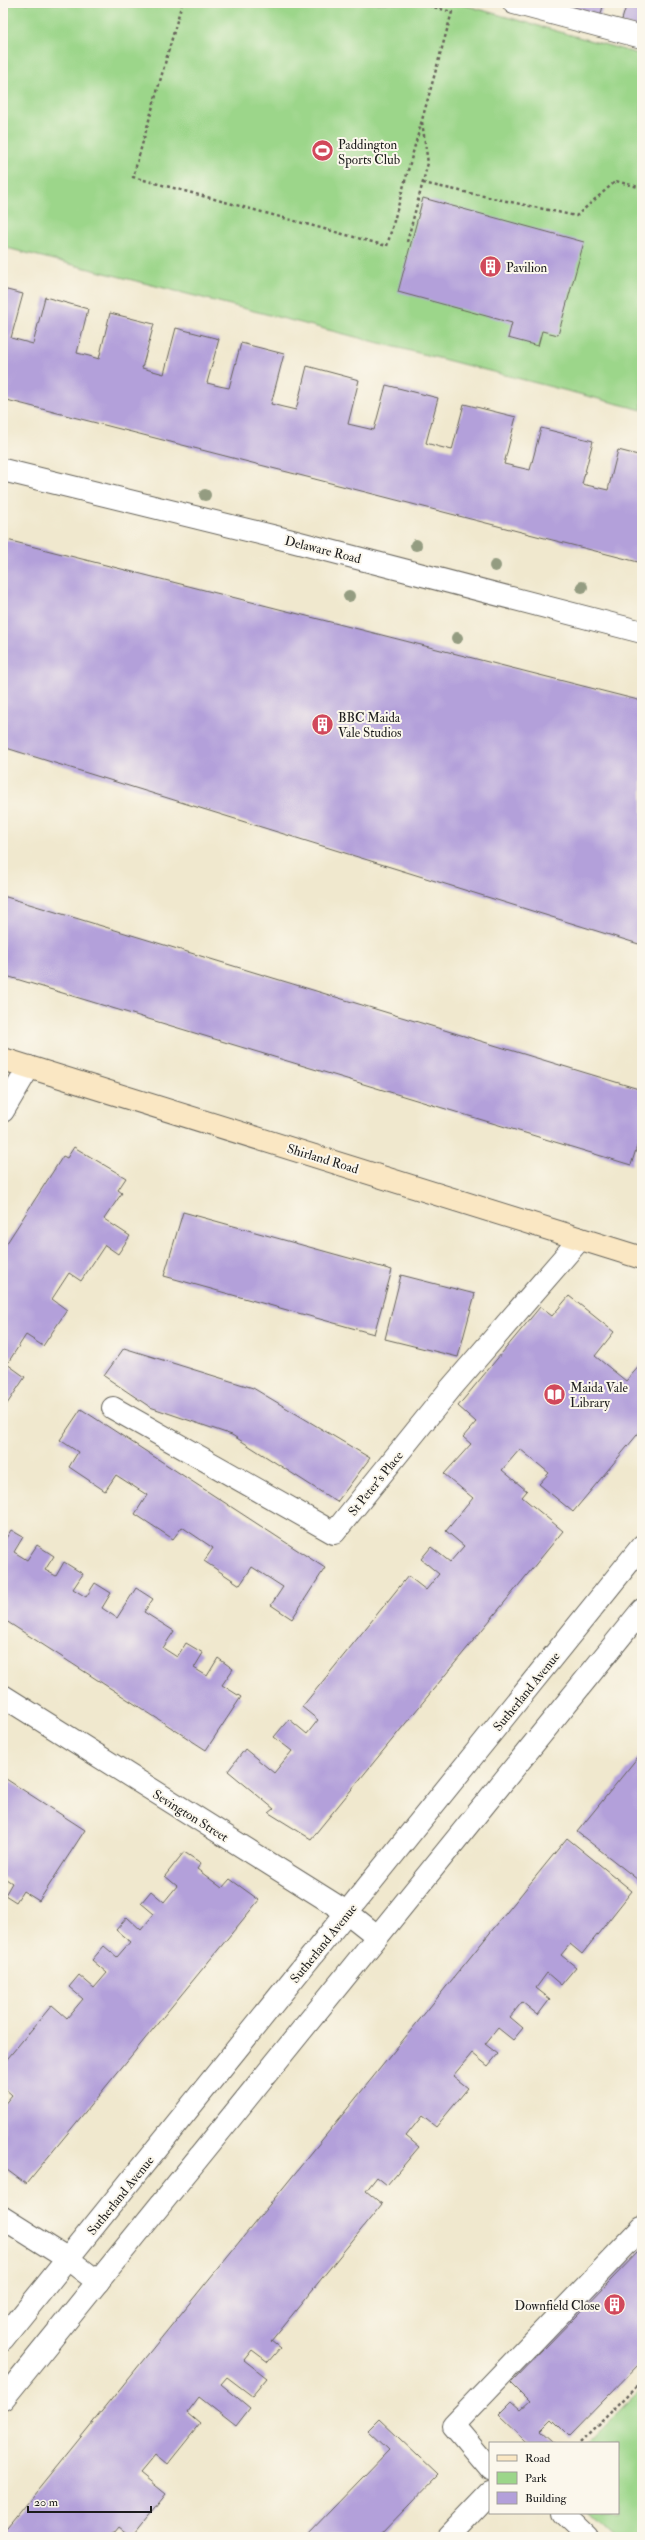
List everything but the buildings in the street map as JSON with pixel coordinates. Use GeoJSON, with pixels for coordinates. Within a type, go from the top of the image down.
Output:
{"type":"FeatureCollection","features":[{"type":"Feature","properties":{"kind":"main road","name":"Shirland Road"},"geometry":{"type":"LineString","coordinates":[[3,1059],[642,1258]]}},
{"type":"Feature","properties":{"kind":"street"},"geometry":{"type":"LineString","coordinates":[[514,3],[642,37]]}},
{"type":"Feature","properties":{"kind":"street","name":"Delaware Road"},"geometry":{"type":"LineString","coordinates":[[3,470],[288,540],[642,632]]}},
{"type":"Feature","properties":{"kind":"street"},"geometry":{"type":"LineString","coordinates":[[3,1111],[29,1067]]}},
{"type":"Feature","properties":{"kind":"street","name":"St Peter's Place"},"geometry":{"type":"LineString","coordinates":[[113,1408],[334,1533],[451,1388],[580,1239]]}},
{"type":"Feature","properties":{"kind":"street","name":"Sutherland Avenue"},"geometry":{"type":"LineString","coordinates":[[3,2339],[348,1913],[642,1546]]}},
{"type":"Feature","properties":{"kind":"street"},"geometry":{"type":"LineString","coordinates":[[3,2399],[642,1610]]}},
{"type":"Feature","properties":{"kind":"street","name":"Sevington Street"},"geometry":{"type":"LineString","coordinates":[[3,1696],[348,1913],[377,1936]]}},
{"type":"Feature","properties":{"kind":"street"},"geometry":{"type":"LineString","coordinates":[[3,2218],[68,2258],[98,2282]]}},
{"type":"Feature","properties":{"kind":"street"},"geometry":{"type":"LineString","coordinates":[[489,2468],[453,2425],[642,2228]]}},
{"type":"Feature","properties":{"kind":"street"},"geometry":{"type":"LineString","coordinates":[[448,2537],[489,2494]]}},
{"type":"Feature","properties":{"kind":"street"},"geometry":{"type":"LineString","coordinates":[[564,2514],[588,2537]]}},
{"type":"Feature","properties":{"kind":"path"},"geometry":{"type":"LineString","coordinates":[[182,3],[133,177],[387,246],[452,12],[419,3]]}},
{"type":"Feature","properties":{"kind":"path"},"geometry":{"type":"LineString","coordinates":[[407,242],[428,163],[422,119]]}},
{"type":"Feature","properties":{"kind":"path"},"geometry":{"type":"LineString","coordinates":[[423,183],[576,216],[616,181],[642,188]]}},
{"type":"Feature","properties":{"kind":"path"},"geometry":{"type":"LineString","coordinates":[[581,2442],[642,2381]]}},
{"type":"Feature","properties":{"kind":"green space","name":"Paddington Sports Club"},"geometry":{"type":"Polygon","coordinates":[[[3,3],[457,3],[642,55],[642,410],[3,247],[3,3]]]}},
{"type":"Feature","properties":{"kind":"green space"},"geometry":{"type":"Polygon","coordinates":[[[642,2389],[642,2479],[638,2482],[642,2487],[642,2532],[637,2537],[615,2537],[590,2514],[619,2514],[619,2442],[589,2442],[642,2389]]]}},
{"type":"Feature","properties":{"kind":"place","name":"Paddington Sports Club"},"geometry":{"type":"Point","coordinates":[322,151]}},
{"type":"Feature","properties":{"kind":"place","name":"Pavilion"},"geometry":{"type":"Point","coordinates":[491,267]}},
{"type":"Feature","properties":{"kind":"place","name":"BBC Maida Vale Studios"},"geometry":{"type":"Point","coordinates":[322,724]}},
{"type":"Feature","properties":{"kind":"place","name":"Maida Vale Library"},"geometry":{"type":"Point","coordinates":[555,1394]}},
{"type":"Feature","properties":{"kind":"place","name":"Downfield Close"},"geometry":{"type":"Point","coordinates":[615,2305]}}]}
